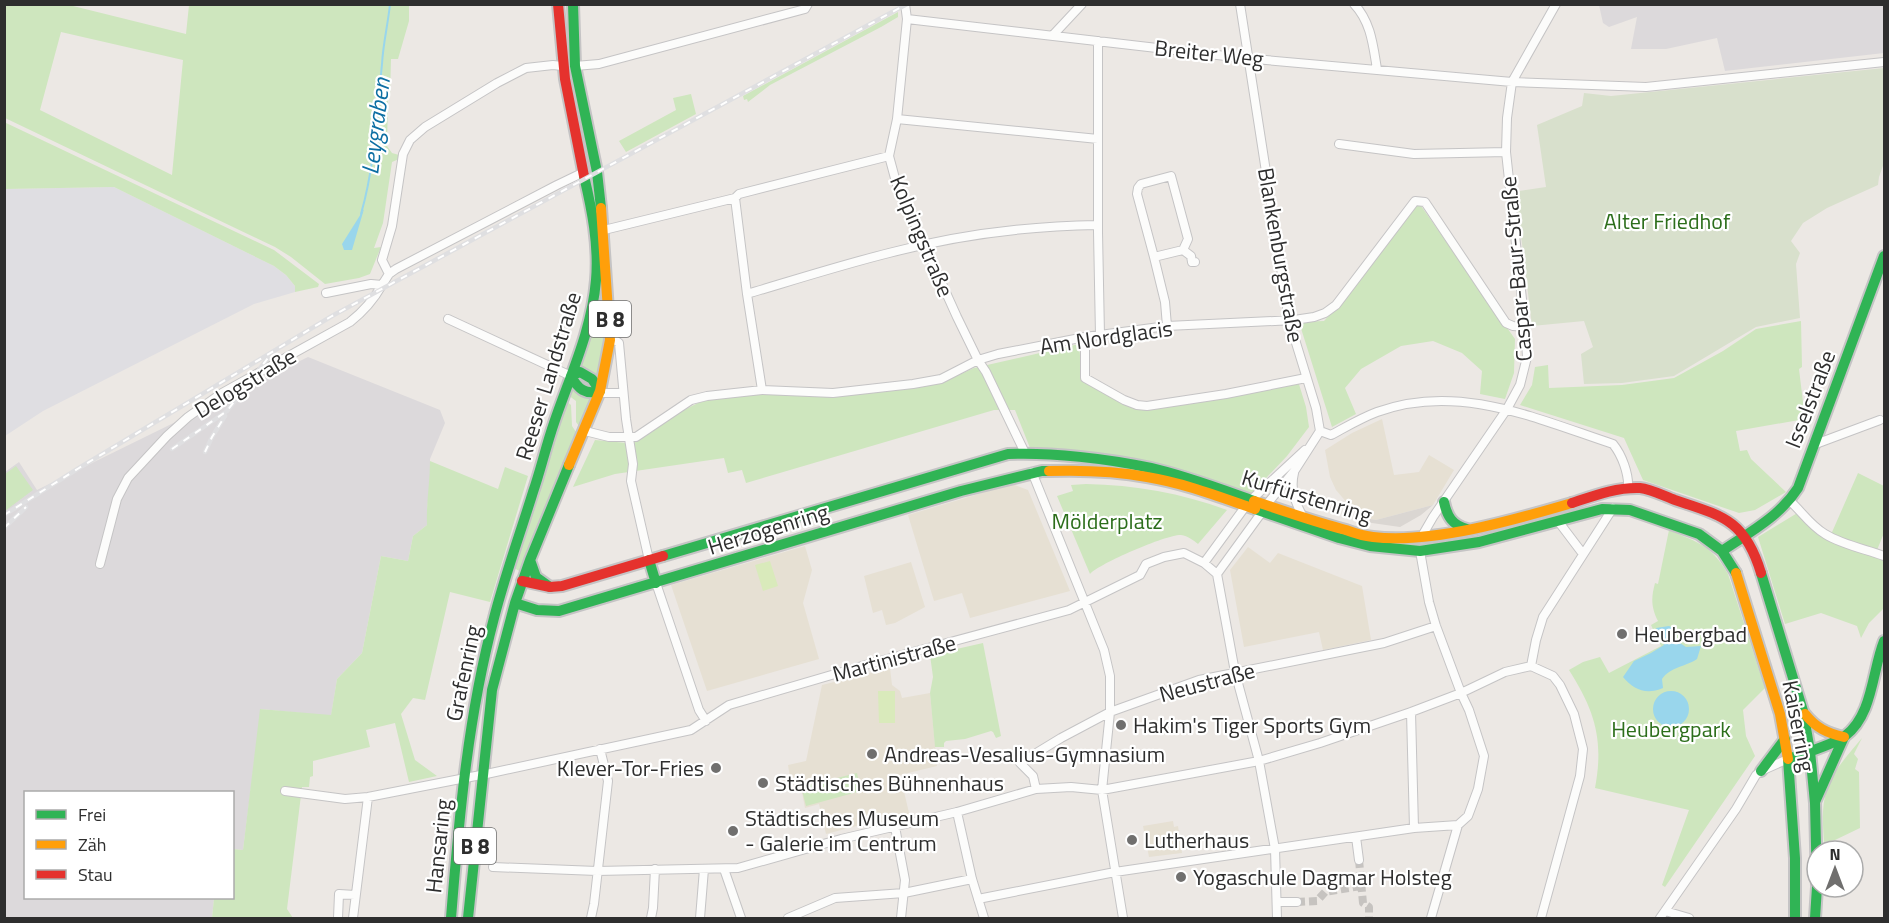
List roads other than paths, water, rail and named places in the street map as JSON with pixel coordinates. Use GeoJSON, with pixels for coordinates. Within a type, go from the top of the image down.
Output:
{"type":"FeatureCollection","features":[{"type":"Feature","properties":{"kind":"main road","name":"Reeser Landstraße"},"geometry":{"type":"LineString","coordinates":[[505,578],[592,309],[596,280],[592,211],[562,66],[558,4]]}},
{"type":"Feature","properties":{"kind":"main road","name":"Reeser Landstraße"},"geometry":{"type":"LineString","coordinates":[[522,581],[600,391],[610,340],[604,230],[596,167],[575,66],[573,4]]}},
{"type":"Feature","properties":{"kind":"main road"},"geometry":{"type":"LineString","coordinates":[[562,66],[575,66]]}},
{"type":"Feature","properties":{"kind":"main road"},"geometry":{"type":"LineString","coordinates":[[584,172],[596,167]]}},
{"type":"Feature","properties":{"kind":"main road","name":"Isselstraße"},"geometry":{"type":"LineString","coordinates":[[1722,551],[1774,516],[1790,501],[1798,488],[1884,256]]}},
{"type":"Feature","properties":{"kind":"main road"},"geometry":{"type":"LineString","coordinates":[[580,372],[590,376],[600,391],[592,394],[585,393],[576,386],[571,376],[580,372]]}},
{"type":"Feature","properties":{"kind":"main road"},"geometry":{"type":"LineString","coordinates":[[1025,453],[1032,472]]}},
{"type":"Feature","properties":{"kind":"main road","name":"Kurfürstenring"},"geometry":{"type":"LineString","coordinates":[[1025,453],[1095,459],[1151,468],[1189,478],[1249,503]]}},
{"type":"Feature","properties":{"kind":"main road","name":"Herzogenring"},"geometry":{"type":"LineString","coordinates":[[505,578],[562,586],[1008,454],[1025,453]]}},
{"type":"Feature","properties":{"kind":"main road","name":"Kurfürstenring"},"geometry":{"type":"LineString","coordinates":[[1032,472],[1077,470],[1149,477],[1249,503],[1370,546],[1420,551],[1479,542],[1613,508],[1630,510],[1689,530],[1699,534],[1722,551]]}},
{"type":"Feature","properties":{"kind":"main road","name":"Herzogenring"},"geometry":{"type":"LineString","coordinates":[[515,603],[528,609],[545,612],[559,611],[1032,472]]}},
{"type":"Feature","properties":{"kind":"main road"},"geometry":{"type":"LineString","coordinates":[[1613,508],[1628,488]]}},
{"type":"Feature","properties":{"kind":"main road","name":"Kurfürstenring"},"geometry":{"type":"LineString","coordinates":[[1264,508],[1371,537],[1394,538],[1470,529],[1534,514],[1613,490],[1641,488],[1720,515],[1734,524],[1744,535]]}},
{"type":"Feature","properties":{"kind":"main road"},"geometry":{"type":"LineString","coordinates":[[1444,502],[1446,514],[1451,521],[1461,528],[1470,529]]}},
{"type":"Feature","properties":{"kind":"main road","name":"Kaiserring"},"geometry":{"type":"LineString","coordinates":[[1744,535],[1755,552],[1803,711],[1810,751],[1816,839]]}},
{"type":"Feature","properties":{"kind":"main road"},"geometry":{"type":"LineString","coordinates":[[1420,551],[1422,536]]}},
{"type":"Feature","properties":{"kind":"main road","name":"Kaiserring"},"geometry":{"type":"LineString","coordinates":[[1722,551],[1738,577],[1780,714],[1785,739],[1795,846],[1795,918]]}},
{"type":"Feature","properties":{"kind":"main road"},"geometry":{"type":"LineString","coordinates":[[530,560],[536,577],[550,586]]}},
{"type":"Feature","properties":{"kind":"main road"},"geometry":{"type":"LineString","coordinates":[[649,560],[656,583]]}},
{"type":"Feature","properties":{"kind":"main road","name":"Grafenring"},"geometry":{"type":"LineString","coordinates":[[465,777],[477,688],[505,578]]}},
{"type":"Feature","properties":{"kind":"main road","name":"Grafenring"},"geometry":{"type":"LineString","coordinates":[[483,774],[492,690],[522,581]]}},
{"type":"Feature","properties":{"kind":"main road"},"geometry":{"type":"LineString","coordinates":[[501,591],[515,603]]}},
{"type":"Feature","properties":{"kind":"main road"},"geometry":{"type":"LineString","coordinates":[[1788,759],[1844,737],[1851,731],[1870,695],[1877,657],[1884,641]]}},
{"type":"Feature","properties":{"kind":"main road"},"geometry":{"type":"LineString","coordinates":[[1803,711],[1822,732],[1844,737]]}},
{"type":"Feature","properties":{"kind":"main road"},"geometry":{"type":"LineString","coordinates":[[1815,803],[1844,737]]}},
{"type":"Feature","properties":{"kind":"main road"},"geometry":{"type":"LineString","coordinates":[[1761,771],[1785,739]]}},
{"type":"Feature","properties":{"kind":"main road","name":"Hansaring"},"geometry":{"type":"LineString","coordinates":[[468,918],[483,774]]}},
{"type":"Feature","properties":{"kind":"main road","name":"Hansaring"},"geometry":{"type":"LineString","coordinates":[[451,918],[454,864],[465,777]]}},
{"type":"Feature","properties":{"kind":"main road","name":"Kaiserring"},"geometry":{"type":"LineString","coordinates":[[1815,918],[1816,899]]}},
{"type":"Feature","properties":{"kind":"street","name":"Kolpingstraße"},"geometry":{"type":"LineString","coordinates":[[905,4],[908,19],[897,119],[889,156],[896,182],[978,360],[1025,453]]}},
{"type":"Feature","properties":{"kind":"street"},"geometry":{"type":"LineString","coordinates":[[1053,35],[1082,4]]}},
{"type":"Feature","properties":{"kind":"street","name":"Blankenburgstraße"},"geometry":{"type":"LineString","coordinates":[[1240,4],[1286,320],[1316,408],[1320,431]]}},
{"type":"Feature","properties":{"kind":"street"},"geometry":{"type":"LineString","coordinates":[[1354,4],[1372,35],[1377,69]]}},
{"type":"Feature","properties":{"kind":"street"},"geometry":{"type":"LineString","coordinates":[[1512,82],[1556,4]]}},
{"type":"Feature","properties":{"kind":"street"},"geometry":{"type":"LineString","coordinates":[[575,66],[611,61],[805,9],[808,5]]}},
{"type":"Feature","properties":{"kind":"street","name":"Breiter Weg"},"geometry":{"type":"LineString","coordinates":[[908,19],[1249,58],[1512,82],[1646,87],[1884,62]]}},
{"type":"Feature","properties":{"kind":"street"},"geometry":{"type":"LineString","coordinates":[[1098,41],[1100,335]]}},
{"type":"Feature","properties":{"kind":"street"},"geometry":{"type":"LineString","coordinates":[[389,273],[381,260],[392,226],[403,154],[410,140],[433,122],[526,68],[562,66]]}},
{"type":"Feature","properties":{"kind":"street","name":"Caspar-Baur-Straße"},"geometry":{"type":"LineString","coordinates":[[1422,536],[1507,409],[1525,371],[1526,327],[1506,152],[1507,117],[1512,82]]}},
{"type":"Feature","properties":{"kind":"street"},"geometry":{"type":"LineString","coordinates":[[897,119],[1098,139]]}},
{"type":"Feature","properties":{"kind":"street"},"geometry":{"type":"LineString","coordinates":[[1339,144],[1414,154],[1506,152]]}},
{"type":"Feature","properties":{"kind":"street"},"geometry":{"type":"LineString","coordinates":[[604,230],[735,198],[738,194],[889,156]]}},
{"type":"Feature","properties":{"kind":"street","name":"Delogstraße"},"geometry":{"type":"LineString","coordinates":[[100,564],[117,499],[128,478],[146,457],[188,417],[222,393],[364,312],[389,273],[584,172]]}},
{"type":"Feature","properties":{"kind":"street"},"geometry":{"type":"LineString","coordinates":[[1167,326],[1165,302],[1137,194],[1141,184],[1171,176],[1188,239],[1184,250]]}},
{"type":"Feature","properties":{"kind":"street"},"geometry":{"type":"LineString","coordinates":[[735,198],[762,390]]}},
{"type":"Feature","properties":{"kind":"street","name":"Am Nordglacis"},"geometry":{"type":"LineString","coordinates":[[629,437],[636,436],[691,400],[707,396],[762,390],[833,393],[914,384],[941,379],[978,360],[998,354],[1100,335],[1167,326],[1314,317],[1336,305],[1416,201],[1425,202],[1506,323],[1526,327]]}},
{"type":"Feature","properties":{"kind":"street"},"geometry":{"type":"LineString","coordinates":[[747,294],[880,255],[970,236],[1055,225],[1098,225]]}},
{"type":"Feature","properties":{"kind":"street"},"geometry":{"type":"LineString","coordinates":[[1154,257],[1184,250]]}},
{"type":"Feature","properties":{"kind":"street"},"geometry":{"type":"LineString","coordinates":[[1184,250],[1191,256],[1192,262],[1195,262]]}},
{"type":"Feature","properties":{"kind":"street"},"geometry":{"type":"LineString","coordinates":[[326,293],[371,284],[381,285]]}},
{"type":"Feature","properties":{"kind":"street"},"geometry":{"type":"LineString","coordinates":[[447,319],[571,376]]}},
{"type":"Feature","properties":{"kind":"street"},"geometry":{"type":"LineString","coordinates":[[1085,338],[1085,378],[1137,405],[1175,402],[1306,378]]}},
{"type":"Feature","properties":{"kind":"street"},"geometry":{"type":"LineString","coordinates":[[615,340],[619,343],[633,464],[632,481],[649,560]]}},
{"type":"Feature","properties":{"kind":"street"},"geometry":{"type":"LineString","coordinates":[[600,391],[623,393]]}},
{"type":"Feature","properties":{"kind":"street"},"geometry":{"type":"LineString","coordinates":[[1217,574],[1264,508],[1295,471],[1320,431],[1331,435],[1377,412],[1427,402],[1456,401],[1481,403],[1507,409],[1613,444],[1617,448],[1629,478],[1628,488]]}},
{"type":"Feature","properties":{"kind":"street"},"geometry":{"type":"LineString","coordinates":[[1813,445],[1880,420]]}},
{"type":"Feature","properties":{"kind":"street"},"geometry":{"type":"LineString","coordinates":[[585,430],[609,437],[629,437]]}},
{"type":"Feature","properties":{"kind":"street"},"geometry":{"type":"LineString","coordinates":[[1204,563],[1249,503],[1313,443]]}},
{"type":"Feature","properties":{"kind":"street"},"geometry":{"type":"LineString","coordinates":[[1295,471],[1292,484],[1293,495],[1303,517]]}},
{"type":"Feature","properties":{"kind":"street"},"geometry":{"type":"LineString","coordinates":[[1032,472],[1104,650],[1110,676],[1110,712],[1102,790],[1123,918]]}},
{"type":"Feature","properties":{"kind":"street"},"geometry":{"type":"LineString","coordinates":[[1790,501],[1825,534],[1884,556]]}},
{"type":"Feature","properties":{"kind":"street"},"geometry":{"type":"LineString","coordinates":[[1531,666],[1543,617],[1613,508]]}},
{"type":"Feature","properties":{"kind":"street"},"geometry":{"type":"LineString","coordinates":[[1558,521],[1583,554]]}},
{"type":"Feature","properties":{"kind":"street"},"geometry":{"type":"LineString","coordinates":[[1420,551],[1429,602],[1484,756],[1478,789],[1468,816],[1458,825],[1431,918]]}},
{"type":"Feature","properties":{"kind":"street"},"geometry":{"type":"LineString","coordinates":[[1085,602],[1140,575],[1146,564],[1164,557],[1184,553],[1204,563],[1217,574],[1235,672],[1259,761],[1275,849],[1277,918]]}},
{"type":"Feature","properties":{"kind":"street"},"geometry":{"type":"LineString","coordinates":[[656,583],[699,710],[706,721]]}},
{"type":"Feature","properties":{"kind":"street","name":"Martinistraße"},"geometry":{"type":"LineString","coordinates":[[285,791],[345,799],[368,797],[691,730],[729,705],[1069,610],[1085,602]]}},
{"type":"Feature","properties":{"kind":"street","name":"Neustraße"},"geometry":{"type":"LineString","coordinates":[[1036,789],[1033,776],[1020,763],[1060,738],[1110,712],[1199,680],[1384,643],[1437,626]]}},
{"type":"Feature","properties":{"kind":"street"},"geometry":{"type":"LineString","coordinates":[[493,867],[597,871],[738,868],[841,838],[957,812],[1036,789],[1071,787],[1102,790],[1259,761],[1411,712],[1461,693],[1505,672],[1531,666],[1553,676],[1567,696],[1581,735],[1583,759],[1541,918]]}},
{"type":"Feature","properties":{"kind":"street"},"geometry":{"type":"LineString","coordinates":[[1411,712],[1414,828]]}},
{"type":"Feature","properties":{"kind":"street"},"geometry":{"type":"LineString","coordinates":[[591,918],[608,781],[600,749]]}},
{"type":"Feature","properties":{"kind":"street"},"geometry":{"type":"LineString","coordinates":[[1660,918],[1729,819],[1752,781],[1761,771],[1788,759]]}},
{"type":"Feature","properties":{"kind":"street"},"geometry":{"type":"LineString","coordinates":[[353,918],[368,797]]}},
{"type":"Feature","properties":{"kind":"street"},"geometry":{"type":"LineString","coordinates":[[957,812],[972,879],[984,918]]}},
{"type":"Feature","properties":{"kind":"street"},"geometry":{"type":"LineString","coordinates":[[978,899],[1115,872],[1414,828],[1458,825]]}},
{"type":"Feature","properties":{"kind":"street"},"geometry":{"type":"LineString","coordinates":[[895,827],[905,880],[901,918]]}},
{"type":"Feature","properties":{"kind":"street"},"geometry":{"type":"LineString","coordinates":[[1356,837],[1359,860]]}},
{"type":"Feature","properties":{"kind":"street"},"geometry":{"type":"LineString","coordinates":[[651,918],[655,869]]}},
{"type":"Feature","properties":{"kind":"street"},"geometry":{"type":"LineString","coordinates":[[700,918],[704,869]]}},
{"type":"Feature","properties":{"kind":"street"},"geometry":{"type":"LineString","coordinates":[[724,869],[741,918]]}},
{"type":"Feature","properties":{"kind":"street"},"geometry":{"type":"LineString","coordinates":[[788,918],[835,898],[904,893],[972,879]]}},
{"type":"Feature","properties":{"kind":"street"},"geometry":{"type":"LineString","coordinates":[[338,918],[339,894],[355,895]]}},
{"type":"Feature","properties":{"kind":"street"},"geometry":{"type":"LineString","coordinates":[[1277,902],[1297,902]]}},
{"type":"Feature","properties":{"kind":"street"},"geometry":{"type":"LineString","coordinates":[[1665,911],[1689,918]]}},
{"type":"Feature","properties":{"kind":"water"},"geometry":{"type":"Polygon","coordinates":[[[364,209],[352,250],[344,250],[342,244],[364,209]]]}},
{"type":"Feature","properties":{"kind":"water"},"geometry":{"type":"Polygon","coordinates":[[[1669,626],[1677,630],[1677,641],[1686,647],[1701,646],[1697,659],[1665,675],[1662,679],[1663,688],[1646,691],[1636,688],[1623,677],[1634,661],[1664,645],[1656,628],[1669,626]]]}},
{"type":"Feature","properties":{"kind":"water"},"geometry":{"type":"Polygon","coordinates":[[[1671,691],[1683,697],[1689,709],[1683,721],[1671,727],[1659,721],[1653,709],[1659,697],[1671,691]]]}},
{"type":"Feature","properties":{"kind":"waterway","name":"Leygraben"},"geometry":{"type":"LineString","coordinates":[[361,214],[372,158],[390,4]]}},
{"type":"Feature","properties":{"kind":"tunnel"},"geometry":{"type":"LineString","coordinates":[[1359,860],[1363,903],[1369,907],[1369,918]]}},
{"type":"Feature","properties":{"kind":"tunnel"},"geometry":{"type":"LineString","coordinates":[[1297,902],[1317,901],[1325,892],[1361,886]]}},
{"type":"Feature","properties":{"kind":"railway"},"geometry":{"type":"LineString","coordinates":[[4,515],[332,316],[907,4]]}},
{"type":"Feature","properties":{"kind":"railway"},"geometry":{"type":"LineString","coordinates":[[172,449],[227,411],[268,358]]}},
{"type":"Feature","properties":{"kind":"railway"},"geometry":{"type":"LineString","coordinates":[[205,452],[225,416]]}},
{"type":"Feature","properties":{"kind":"railway"},"geometry":{"type":"LineString","coordinates":[[4,528],[26,507]]}},
{"type":"Feature","properties":{"kind":"place","name":"Heubergbad"},"geometry":{"type":"Point","coordinates":[1622,634]}},
{"type":"Feature","properties":{"kind":"place","name":"Hakim's Tiger Sports Gym"},"geometry":{"type":"Point","coordinates":[1121,725]}},
{"type":"Feature","properties":{"kind":"place","name":"Andreas-Vesalius-Gymnasium"},"geometry":{"type":"Point","coordinates":[872,754]}},
{"type":"Feature","properties":{"kind":"place","name":"Klever-Tor-Fries"},"geometry":{"type":"Point","coordinates":[716,768]}},
{"type":"Feature","properties":{"kind":"place","name":"Städtisches Bühnenhaus"},"geometry":{"type":"Point","coordinates":[763,783]}},
{"type":"Feature","properties":{"kind":"place","name":"Städtisches Museum - Galerie im Centrum"},"geometry":{"type":"Point","coordinates":[733,831]}},
{"type":"Feature","properties":{"kind":"place","name":"Lutherhaus"},"geometry":{"type":"Point","coordinates":[1132,840]}},
{"type":"Feature","properties":{"kind":"place","name":"Yogaschule Dagmar Holsteg"},"geometry":{"type":"Point","coordinates":[1181,877]}},
{"type":"Feature","properties":{"kind":"park label","name":"Alter Friedhof"},"geometry":{"type":"Point","coordinates":[1667,221]}},
{"type":"Feature","properties":{"kind":"park label","name":"Mölderplatz"},"geometry":{"type":"Point","coordinates":[1107,521]}},
{"type":"Feature","properties":{"kind":"park label","name":"Heubergpark"},"geometry":{"type":"Point","coordinates":[1671,729]}}]}
